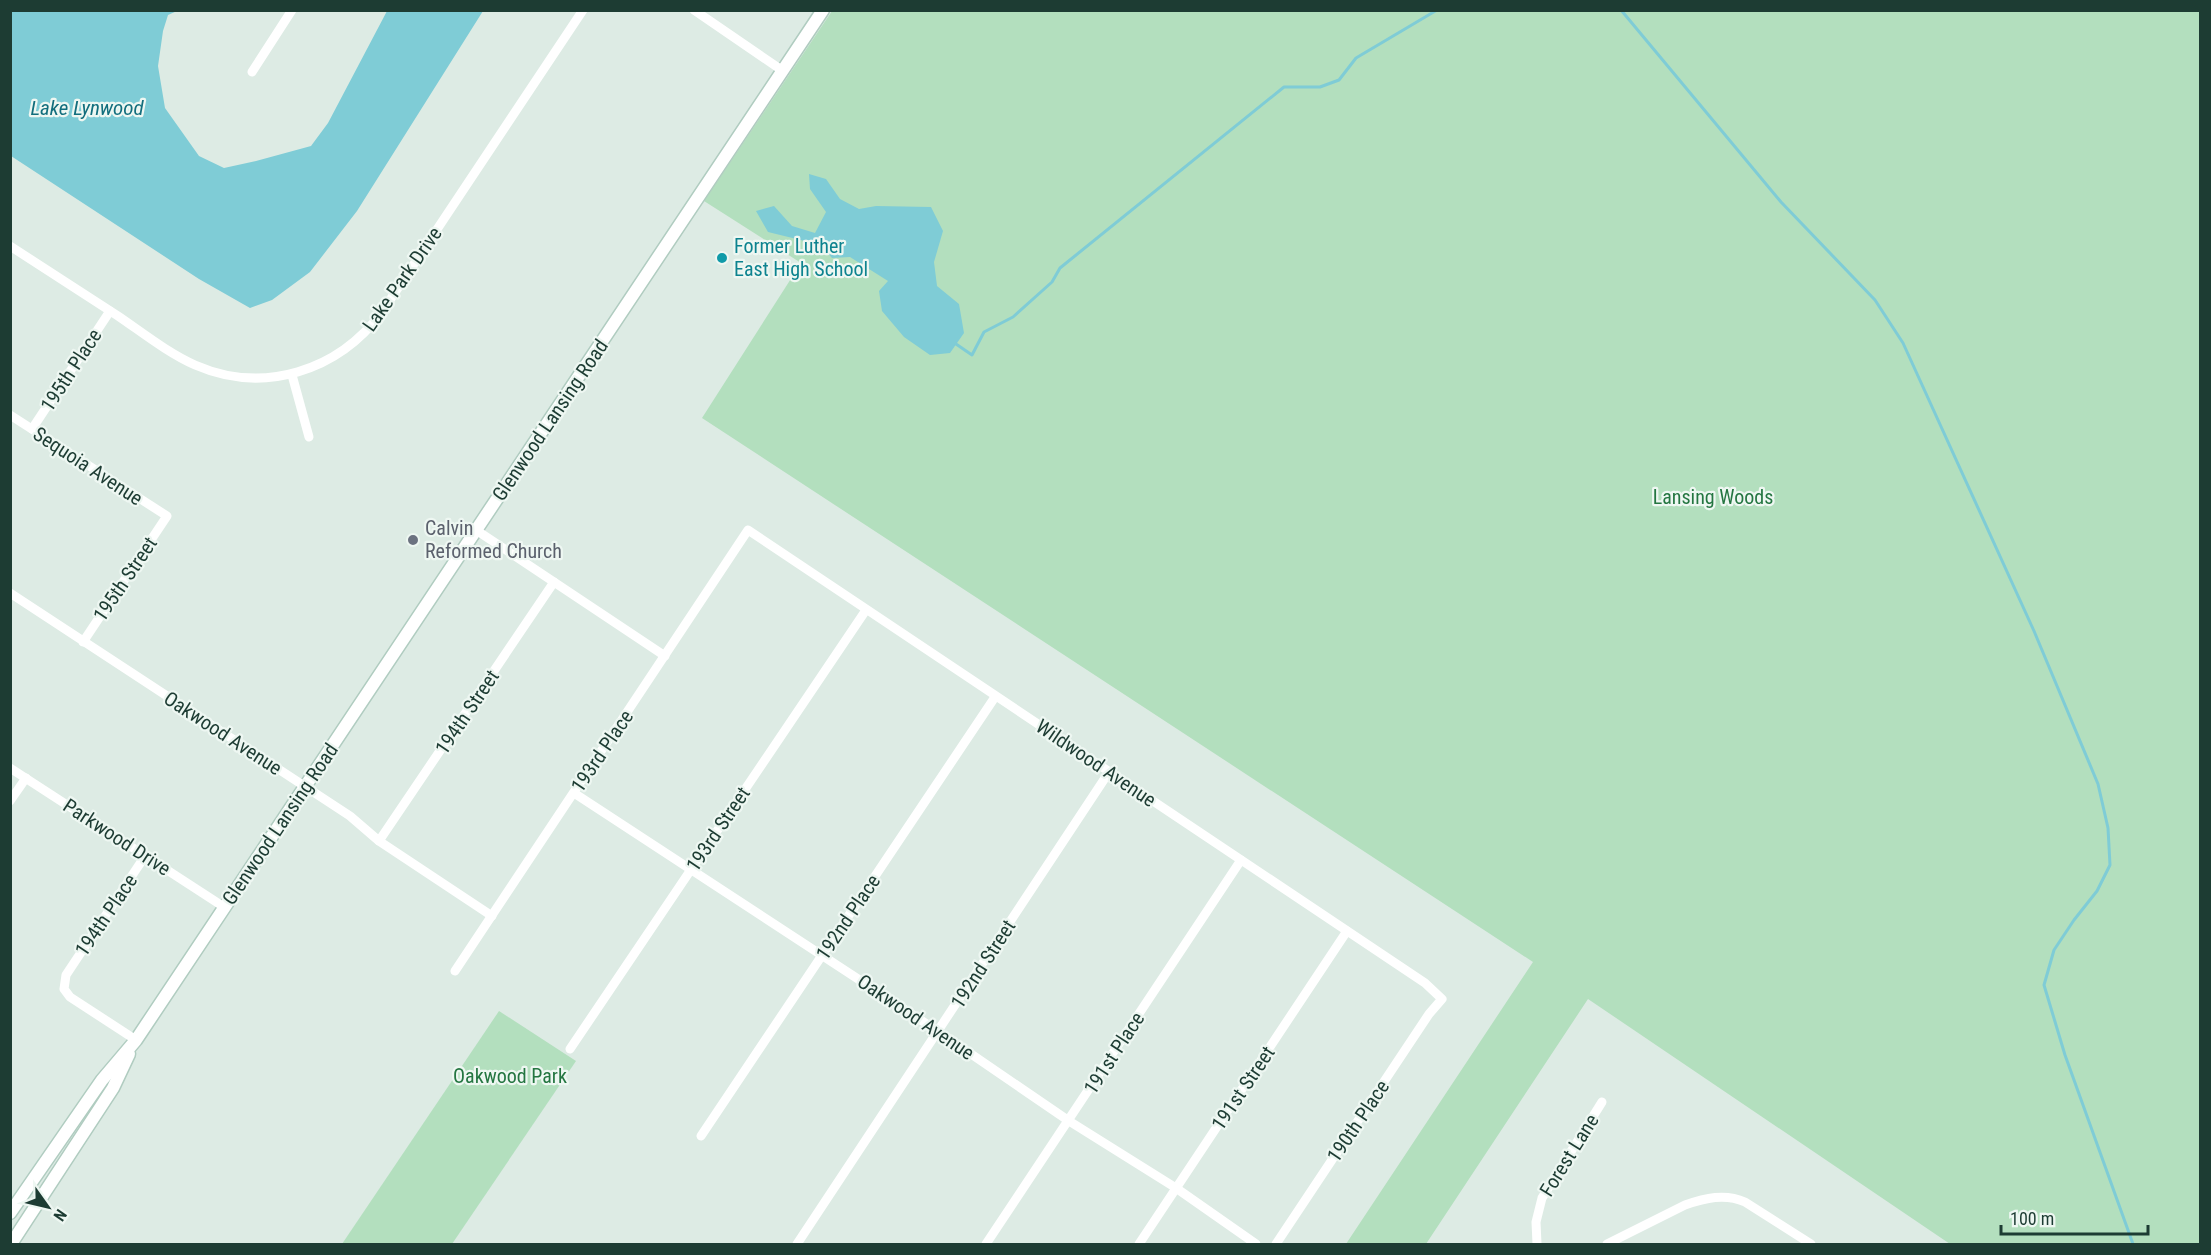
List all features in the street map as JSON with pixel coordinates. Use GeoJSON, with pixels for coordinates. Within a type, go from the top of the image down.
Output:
{"type":"FeatureCollection","features":[{"type":"Feature","properties":{"kind":"main road","name":"Glenwood Lansing Road"},"geometry":{"type":"LineString","coordinates":[[10,1213],[102,1080],[136,1040],[823,10]]}},
{"type":"Feature","properties":{"kind":"main road","name":"Glenwood Lansing Road"},"geometry":{"type":"LineString","coordinates":[[11,1245],[113,1088],[136,1040]]}},
{"type":"Feature","properties":{"kind":"street"},"geometry":{"type":"LineString","coordinates":[[252,72],[292,10]]}},
{"type":"Feature","properties":{"kind":"street","name":"Lake Park Drive"},"geometry":{"type":"LineString","coordinates":[[10,246],[180,357],[211,371],[256,378],[292,375],[334,358],[362,336],[374,323],[583,10]]}},
{"type":"Feature","properties":{"kind":"street"},"geometry":{"type":"LineString","coordinates":[[694,10],[783,71]]}},
{"type":"Feature","properties":{"kind":"street"},"geometry":{"type":"LineString","coordinates":[[710,21],[717,10]]}},
{"type":"Feature","properties":{"kind":"street","name":"195th Place"},"geometry":{"type":"LineString","coordinates":[[32,429],[110,311]]}},
{"type":"Feature","properties":{"kind":"street"},"geometry":{"type":"LineString","coordinates":[[292,375],[309,437]]}},
{"type":"Feature","properties":{"kind":"street","name":"Sequoia Avenue"},"geometry":{"type":"LineString","coordinates":[[10,415],[167,516]]}},
{"type":"Feature","properties":{"kind":"street","name":"195th Street"},"geometry":{"type":"LineString","coordinates":[[83,642],[167,516]]}},
{"type":"Feature","properties":{"kind":"street"},"geometry":{"type":"LineString","coordinates":[[476,530],[665,656]]}},
{"type":"Feature","properties":{"kind":"street","name":"Wildwood Avenue"},"geometry":{"type":"LineString","coordinates":[[748,530],[1425,983],[1442,999]]}},
{"type":"Feature","properties":{"kind":"street","name":"193rd Place"},"geometry":{"type":"LineString","coordinates":[[455,971],[748,530]]}},
{"type":"Feature","properties":{"kind":"street","name":"194th Street"},"geometry":{"type":"LineString","coordinates":[[379,841],[554,582]]}},
{"type":"Feature","properties":{"kind":"street","name":"Oakwood Avenue"},"geometry":{"type":"LineString","coordinates":[[10,594],[350,816],[379,841],[492,916]]}},
{"type":"Feature","properties":{"kind":"street","name":"193rd Street"},"geometry":{"type":"LineString","coordinates":[[570,1050],[866,610]]}},
{"type":"Feature","properties":{"kind":"street","name":"192nd Place"},"geometry":{"type":"LineString","coordinates":[[701,1136],[995,697]]}},
{"type":"Feature","properties":{"kind":"street","name":"Parkwood Drive"},"geometry":{"type":"LineString","coordinates":[[10,768],[224,907]]}},
{"type":"Feature","properties":{"kind":"street","name":"192nd Street"},"geometry":{"type":"LineString","coordinates":[[797,1245],[1109,772]]}},
{"type":"Feature","properties":{"kind":"street"},"geometry":{"type":"LineString","coordinates":[[10,801],[26,778]]}},
{"type":"Feature","properties":{"kind":"street","name":"Oakwood Avenue"},"geometry":{"type":"LineString","coordinates":[[574,793],[823,955],[1069,1121],[1176,1188],[1256,1245]]}},
{"type":"Feature","properties":{"kind":"street","name":"194th Place"},"geometry":{"type":"LineString","coordinates":[[136,1040],[70,997],[64,989],[66,975],[145,856]]}},
{"type":"Feature","properties":{"kind":"street","name":"191st Place"},"geometry":{"type":"LineString","coordinates":[[986,1245],[1241,860]]}},
{"type":"Feature","properties":{"kind":"street","name":"191st Street"},"geometry":{"type":"LineString","coordinates":[[1138,1245],[1347,931]]}},
{"type":"Feature","properties":{"kind":"street","name":"190th Place"},"geometry":{"type":"LineString","coordinates":[[1276,1245],[1422,1024],[1442,999]]}},
{"type":"Feature","properties":{"kind":"street","name":"Forest Lane"},"geometry":{"type":"LineString","coordinates":[[1537,1245],[1536,1222],[1542,1198],[1602,1102]]}},
{"type":"Feature","properties":{"kind":"street"},"geometry":{"type":"LineString","coordinates":[[1607,1245],[1697,1201],[1722,1197],[1736,1198],[1745,1202],[1811,1245]]}},
{"type":"Feature","properties":{"kind":"green space","name":"Lansing Woods"},"geometry":{"type":"Polygon","coordinates":[[[832,11],[2200,11],[2200,1244],[1950,1244],[1588,999],[1426,1244],[1346,1244],[1533,962],[702,418],[801,263],[704,201],[832,11]]]}},
{"type":"Feature","properties":{"kind":"green space","name":"Oakwood Park"},"geometry":{"type":"Polygon","coordinates":[[[499,1011],[576,1061],[452,1244],[342,1244],[499,1011]]]}},
{"type":"Feature","properties":{"kind":"water","name":"Lake Lynwood"},"geometry":{"type":"Polygon","coordinates":[[[10,11],[177,11],[168,15],[163,31],[158,66],[165,108],[199,156],[224,168],[311,146],[328,123],[387,11],[483,11],[357,211],[310,272],[272,300],[250,308],[199,279],[11,156],[10,11]]]}},
{"type":"Feature","properties":{"kind":"water"},"geometry":{"type":"Polygon","coordinates":[[[809,174],[826,179],[840,199],[859,209],[876,206],[931,207],[943,231],[934,262],[937,286],[959,304],[964,333],[950,353],[930,355],[904,337],[882,311],[879,291],[888,281],[850,257],[832,258],[821,245],[768,232],[756,211],[774,206],[792,226],[815,233],[826,212],[810,189],[809,174]]]}},
{"type":"Feature","properties":{"kind":"waterway"},"geometry":{"type":"LineString","coordinates":[[956,344],[972,355],[984,332],[1013,317],[1052,282],[1060,268],[1284,87],[1320,87],[1339,80],[1356,58],[1437,10]]}},
{"type":"Feature","properties":{"kind":"waterway"},"geometry":{"type":"LineString","coordinates":[[1621,10],[1781,202],[1875,300],[1903,343],[2034,631],[2098,784],[2108,828],[2110,865],[2097,891],[2054,950],[2044,985],[2065,1055],[2133,1244]]}},
{"type":"Feature","properties":{"kind":"place","name":"Former Luther East High School"},"geometry":{"type":"Point","coordinates":[722,258]}},
{"type":"Feature","properties":{"kind":"place","name":"Calvin Reformed Church"},"geometry":{"type":"Point","coordinates":[413,540]}}]}
